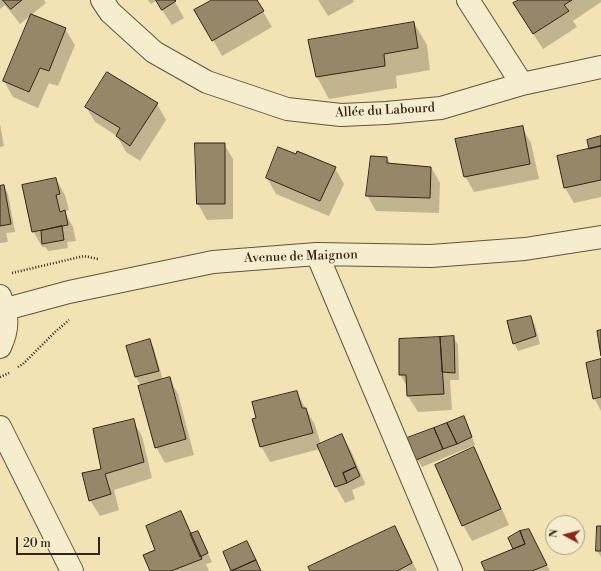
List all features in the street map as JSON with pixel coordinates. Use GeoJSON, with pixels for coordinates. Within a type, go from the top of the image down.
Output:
{"type":"FeatureCollection","features":[{"type":"Feature","properties":{"kind":"street","name":"Allée du Labourd"},"geometry":{"type":"LineString","coordinates":[[102,0],[110,12],[154,52],[207,82],[287,109],[341,115],[441,108],[522,84],[601,67]]}},
{"type":"Feature","properties":{"kind":"street"},"geometry":{"type":"LineString","coordinates":[[468,0],[522,84]]}},
{"type":"Feature","properties":{"kind":"street","name":"Avenue de Maignon"},"geometry":{"type":"LineString","coordinates":[[3,302],[69,292],[213,262],[317,254],[431,256],[525,249],[601,237]]}},
{"type":"Feature","properties":{"kind":"street"},"geometry":{"type":"LineString","coordinates":[[317,254],[451,571]]}},
{"type":"Feature","properties":{"kind":"street"},"geometry":{"type":"LineString","coordinates":[[0,347],[7,323],[3,302]]}},
{"type":"Feature","properties":{"kind":"street"},"geometry":{"type":"LineString","coordinates":[[0,427],[72,571]]}},
{"type":"Feature","properties":{"kind":"path"},"geometry":{"type":"LineString","coordinates":[[16,368],[23,364],[55,332],[73,317]]}},
{"type":"Feature","properties":{"kind":"path"},"geometry":{"type":"LineString","coordinates":[[0,376],[10,372]]}},
{"type":"Feature","properties":{"kind":"building"},"geometry":{"type":"Polygon","coordinates":[[[3,0],[22,0],[11,9],[3,0]]]}},
{"type":"Feature","properties":{"kind":"building"},"geometry":{"type":"Polygon","coordinates":[[[156,0],[175,0],[176,1],[162,10],[156,0]]]}},
{"type":"Feature","properties":{"kind":"building"},"geometry":{"type":"Polygon","coordinates":[[[212,0],[257,0],[264,11],[212,41],[194,10],[212,0]]]}},
{"type":"Feature","properties":{"kind":"building"},"geometry":{"type":"Polygon","coordinates":[[[519,0],[572,0],[564,5],[569,11],[533,34],[513,3],[519,0]]]}},
{"type":"Feature","properties":{"kind":"building"},"geometry":{"type":"Polygon","coordinates":[[[31,14],[66,28],[49,71],[40,68],[29,92],[3,81],[31,14]]]}},
{"type":"Feature","properties":{"kind":"building"},"geometry":{"type":"Polygon","coordinates":[[[414,22],[418,48],[384,54],[385,66],[316,77],[308,40],[414,22]]]}},
{"type":"Feature","properties":{"kind":"building"},"geometry":{"type":"Polygon","coordinates":[[[107,72],[158,103],[130,146],[116,136],[120,128],[85,107],[107,72]]]}},
{"type":"Feature","properties":{"kind":"building"},"geometry":{"type":"Polygon","coordinates":[[[523,126],[530,164],[464,177],[455,139],[523,126]]]}},
{"type":"Feature","properties":{"kind":"building"},"geometry":{"type":"Polygon","coordinates":[[[601,136],[601,146],[589,149],[587,140],[601,136]]]}},
{"type":"Feature","properties":{"kind":"building"},"geometry":{"type":"Polygon","coordinates":[[[195,143],[225,143],[225,204],[197,204],[195,143]]]}},
{"type":"Feature","properties":{"kind":"building"},"geometry":{"type":"Polygon","coordinates":[[[601,146],[601,180],[564,188],[557,156],[601,146]]]}},
{"type":"Feature","properties":{"kind":"building"},"geometry":{"type":"Polygon","coordinates":[[[278,147],[296,154],[297,151],[336,167],[320,201],[266,178],[278,147]]]}},
{"type":"Feature","properties":{"kind":"building"},"geometry":{"type":"Polygon","coordinates":[[[371,156],[387,157],[387,163],[431,167],[430,198],[366,196],[371,156]]]}},
{"type":"Feature","properties":{"kind":"building"},"geometry":{"type":"Polygon","coordinates":[[[56,178],[60,194],[56,195],[60,212],[65,210],[68,225],[32,232],[22,185],[56,178]]]}},
{"type":"Feature","properties":{"kind":"building"},"geometry":{"type":"Polygon","coordinates":[[[4,185],[11,224],[0,226],[0,186],[4,185]]]}},
{"type":"Feature","properties":{"kind":"building"},"geometry":{"type":"Polygon","coordinates":[[[62,226],[64,240],[42,244],[41,231],[62,226]]]}},
{"type":"Feature","properties":{"kind":"building"},"geometry":{"type":"Polygon","coordinates":[[[531,316],[536,336],[513,344],[507,321],[531,316]]]}},
{"type":"Feature","properties":{"kind":"building"},"geometry":{"type":"Polygon","coordinates":[[[601,330],[601,356],[597,331],[601,330]]]}},
{"type":"Feature","properties":{"kind":"building"},"geometry":{"type":"Polygon","coordinates":[[[454,336],[455,373],[442,372],[440,337],[454,336]]]}},
{"type":"Feature","properties":{"kind":"building"},"geometry":{"type":"Polygon","coordinates":[[[440,337],[444,394],[407,396],[406,375],[399,375],[399,339],[440,337]]]}},
{"type":"Feature","properties":{"kind":"building"},"geometry":{"type":"Polygon","coordinates":[[[150,339],[159,371],[135,377],[126,346],[150,339]]]}},
{"type":"Feature","properties":{"kind":"building"},"geometry":{"type":"Polygon","coordinates":[[[601,359],[601,397],[593,399],[586,363],[601,359]]]}},
{"type":"Feature","properties":{"kind":"building"},"geometry":{"type":"Polygon","coordinates":[[[170,377],[186,439],[155,448],[138,386],[170,377]]]}},
{"type":"Feature","properties":{"kind":"building"},"geometry":{"type":"Polygon","coordinates":[[[297,391],[302,408],[306,408],[313,433],[260,447],[252,419],[256,418],[252,402],[297,391]]]}},
{"type":"Feature","properties":{"kind":"building"},"geometry":{"type":"Polygon","coordinates":[[[464,416],[472,437],[457,444],[447,423],[464,416]]]}},
{"type":"Feature","properties":{"kind":"building"},"geometry":{"type":"Polygon","coordinates":[[[134,419],[144,462],[105,474],[111,494],[89,501],[82,473],[101,469],[93,429],[134,419]]]}},
{"type":"Feature","properties":{"kind":"building"},"geometry":{"type":"Polygon","coordinates":[[[447,423],[457,444],[443,449],[434,428],[447,423]]]}},
{"type":"Feature","properties":{"kind":"building"},"geometry":{"type":"Polygon","coordinates":[[[434,428],[443,449],[416,460],[407,438],[434,428]]]}},
{"type":"Feature","properties":{"kind":"building"},"geometry":{"type":"Polygon","coordinates":[[[342,434],[356,467],[343,473],[347,483],[335,487],[317,445],[342,434]]]}},
{"type":"Feature","properties":{"kind":"building"},"geometry":{"type":"Polygon","coordinates":[[[474,447],[501,509],[462,526],[435,465],[474,447]]]}},
{"type":"Feature","properties":{"kind":"building"},"geometry":{"type":"Polygon","coordinates":[[[356,467],[360,476],[347,483],[343,473],[356,467]]]}},
{"type":"Feature","properties":{"kind":"building"},"geometry":{"type":"Polygon","coordinates":[[[181,511],[202,559],[171,571],[150,571],[143,555],[155,550],[146,526],[181,511]]]}},
{"type":"Feature","properties":{"kind":"building"},"geometry":{"type":"Polygon","coordinates":[[[395,526],[412,563],[397,571],[310,571],[308,567],[395,526]]]}},
{"type":"Feature","properties":{"kind":"building"},"geometry":{"type":"Polygon","coordinates":[[[597,526],[601,526],[601,551],[596,551],[597,526]]]}},
{"type":"Feature","properties":{"kind":"building"},"geometry":{"type":"Polygon","coordinates":[[[529,529],[547,565],[532,571],[485,571],[481,562],[525,544],[520,531],[529,529]]]}},
{"type":"Feature","properties":{"kind":"building"},"geometry":{"type":"Polygon","coordinates":[[[198,531],[208,553],[200,557],[190,534],[198,531]]]}},
{"type":"Feature","properties":{"kind":"building"},"geometry":{"type":"Polygon","coordinates":[[[520,531],[525,544],[513,549],[508,538],[520,531]]]}},
{"type":"Feature","properties":{"kind":"building"},"geometry":{"type":"Polygon","coordinates":[[[247,541],[256,560],[231,571],[223,552],[247,541]]]}},
{"type":"Feature","properties":{"kind":"building"},"geometry":{"type":"Polygon","coordinates":[[[256,560],[261,571],[231,571],[256,560]]]}}]}
